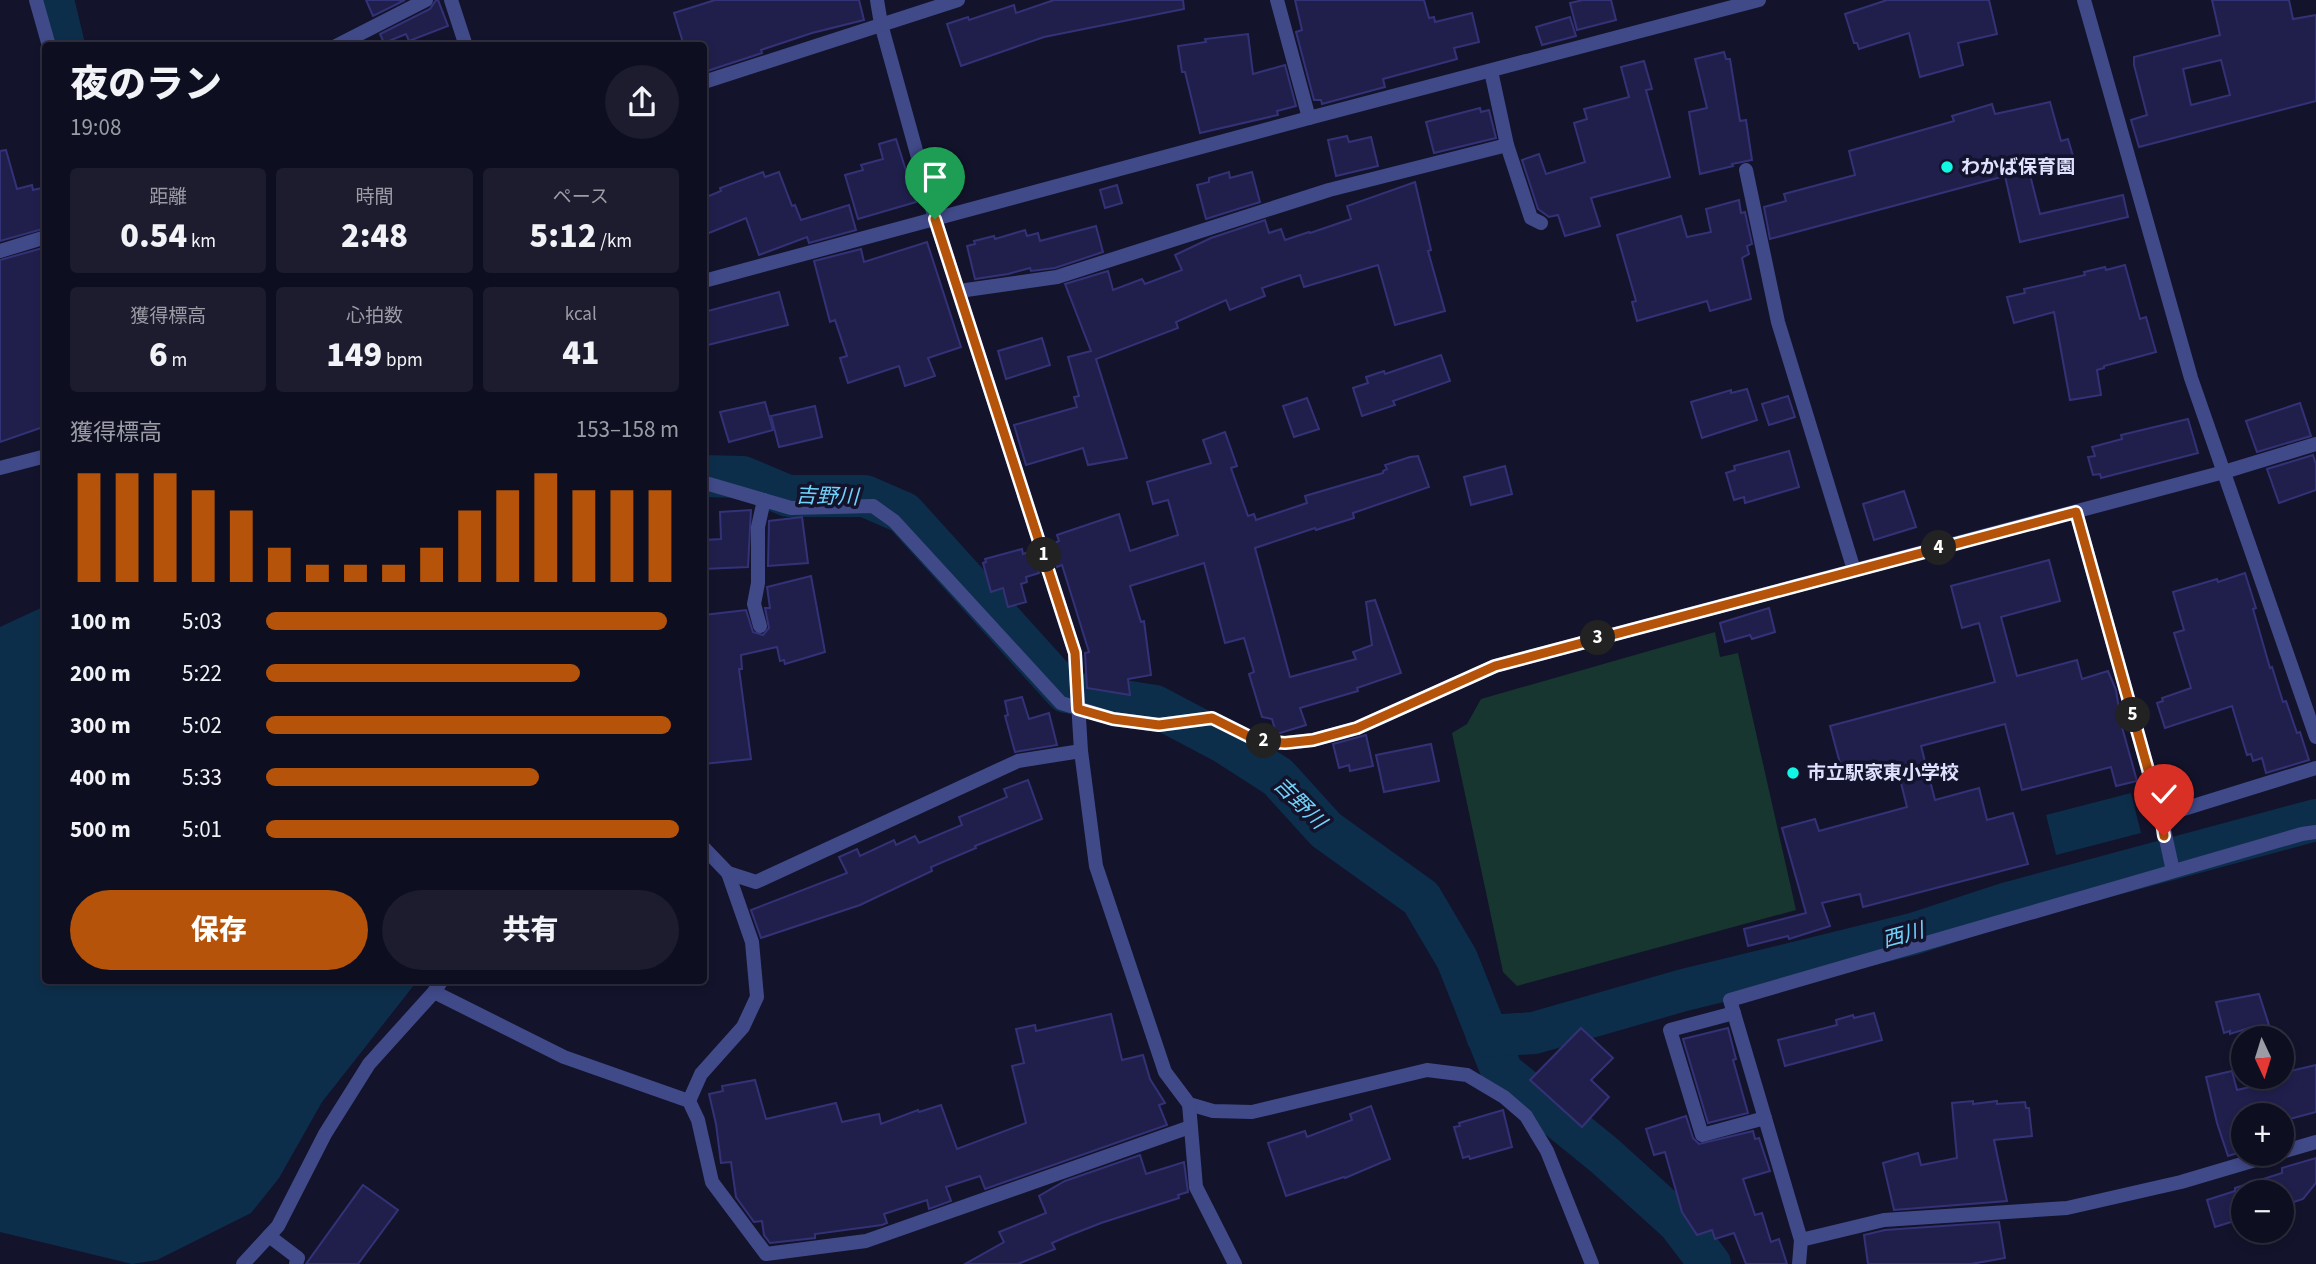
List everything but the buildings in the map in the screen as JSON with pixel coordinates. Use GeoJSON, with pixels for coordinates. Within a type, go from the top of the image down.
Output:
{"type":"FeatureCollection","features":[{"type":"Feature","properties":{"kind":"street"},"geometry":{"type":"LineString","coordinates":[[36,0],[47,42]]}},
{"type":"Feature","properties":{"kind":"street"},"geometry":{"type":"LineString","coordinates":[[344,42],[426,0]]}},
{"type":"Feature","properties":{"kind":"street"},"geometry":{"type":"LineString","coordinates":[[452,0],[465,42]]}},
{"type":"Feature","properties":{"kind":"street"},"geometry":{"type":"LineString","coordinates":[[877,0],[881,24],[935,219],[1075,653],[1081,751],[1096,866],[1165,1072],[1189,1104],[1196,1187],[1235,1264]]}},
{"type":"Feature","properties":{"kind":"street"},"geometry":{"type":"LineString","coordinates":[[707,81],[958,0]]}},
{"type":"Feature","properties":{"kind":"street"},"geometry":{"type":"LineString","coordinates":[[1277,0],[1309,118]]}},
{"type":"Feature","properties":{"kind":"street"},"geometry":{"type":"LineString","coordinates":[[707,280],[1759,0]]}},
{"type":"Feature","properties":{"kind":"street"},"geometry":{"type":"LineString","coordinates":[[2084,0],[2192,378],[2316,737]]}},
{"type":"Feature","properties":{"kind":"street"},"geometry":{"type":"LineString","coordinates":[[1491,71],[1507,145],[1531,218],[1541,223]]}},
{"type":"Feature","properties":{"kind":"street"},"geometry":{"type":"LineString","coordinates":[[959,291],[1057,277],[1329,190],[1507,145]]}},
{"type":"Feature","properties":{"kind":"street"},"geometry":{"type":"LineString","coordinates":[[1746,170],[1778,322],[1854,570]]}},
{"type":"Feature","properties":{"kind":"street"},"geometry":{"type":"LineString","coordinates":[[0,251],[42,238]]}},
{"type":"Feature","properties":{"kind":"street"},"geometry":{"type":"LineString","coordinates":[[707,485],[791,508],[873,506],[894,521],[1061,703],[1113,719],[1159,725],[1212,718],[1258,741],[1285,743],[1313,740],[1357,728],[1495,666],[2224,472],[2316,444]]}},
{"type":"Feature","properties":{"kind":"street"},"geometry":{"type":"LineString","coordinates":[[0,468],[42,457]]}},
{"type":"Feature","properties":{"kind":"street"},"geometry":{"type":"LineString","coordinates":[[760,626],[754,604],[758,583],[758,527],[764,500]]}},
{"type":"Feature","properties":{"kind":"street"},"geometry":{"type":"LineString","coordinates":[[2076,512],[2161,816],[2173,871]]}},
{"type":"Feature","properties":{"kind":"street"},"geometry":{"type":"LineString","coordinates":[[728,873],[756,882],[1018,761],[1081,751]]}},
{"type":"Feature","properties":{"kind":"street"},"geometry":{"type":"LineString","coordinates":[[2161,816],[2316,768]]}},
{"type":"Feature","properties":{"kind":"street"},"geometry":{"type":"LineString","coordinates":[[1799,1264],[1801,1240],[1730,1000],[2316,832]]}},
{"type":"Feature","properties":{"kind":"street"},"geometry":{"type":"LineString","coordinates":[[689,1101],[701,1074],[743,1027],[757,997],[751,942],[728,873],[707,851]]}},
{"type":"Feature","properties":{"kind":"street"},"geometry":{"type":"LineString","coordinates":[[243,1264],[278,1226],[325,1134],[369,1064],[438,986],[564,1057],[689,1101],[698,1120],[712,1182],[765,1254],[866,1241],[1191,1127]]}},
{"type":"Feature","properties":{"kind":"street"},"geometry":{"type":"LineString","coordinates":[[1734,1013],[1670,1030],[1702,1135],[1765,1118]]}},
{"type":"Feature","properties":{"kind":"street"},"geometry":{"type":"LineString","coordinates":[[1189,1104],[1213,1111],[1252,1112],[1427,1070],[1467,1075],[1504,1097],[1526,1116],[1547,1151],[1592,1264]]}},
{"type":"Feature","properties":{"kind":"street"},"geometry":{"type":"LineString","coordinates":[[2294,1149],[2316,1142]]}},
{"type":"Feature","properties":{"kind":"street"},"geometry":{"type":"LineString","coordinates":[[1801,1240],[1884,1220],[2067,1208],[2181,1182],[2236,1166]]}},
{"type":"Feature","properties":{"kind":"street"},"geometry":{"type":"LineString","coordinates":[[269,1236],[298,1258],[296,1264]]}},
{"type":"Feature","properties":{"kind":"green space"},"geometry":{"type":"Polygon","coordinates":[[[1715,632],[1720,657],[1738,653],[1796,910],[1517,986],[1503,972],[1452,733],[1467,724],[1481,699],[1715,632]]]}},
{"type":"Feature","properties":{"kind":"water"},"geometry":{"type":"Polygon","coordinates":[[[42,607],[42,984],[415,984],[322,1102],[279,1178],[251,1213],[157,1260],[132,1264],[0,1232],[0,627],[42,607]]]}},
{"type":"Feature","properties":{"kind":"water"},"geometry":{"type":"Polygon","coordinates":[[[2131,793],[2141,833],[2056,855],[2046,815],[2131,793]]]}},
{"type":"Feature","properties":{"kind":"waterway","name":"吉野川"},"geometry":{"type":"LineString","coordinates":[[53,0],[63,42]]}},
{"type":"Feature","properties":{"kind":"waterway","name":"吉野川"},"geometry":{"type":"LineString","coordinates":[[707,476],[743,477],[788,496],[865,496],[904,513],[1066,692],[1155,706],[1225,743],[1278,777],[1326,830],[1421,898],[1457,959],[1502,1072],[1605,1156],[1679,1223],[1710,1264]]}},
{"type":"Feature","properties":{"kind":"waterway","name":"西川"},"geometry":{"type":"LineString","coordinates":[[1487,1036],[1534,1033],[1684,990],[1913,934],[2008,903],[2316,820]]}},
{"type":"Feature","properties":{"kind":"place","name":"わかば保育園"},"geometry":{"type":"Point","coordinates":[1947,167]}},
{"type":"Feature","properties":{"kind":"place","name":"市立駅家東小学校"},"geometry":{"type":"Point","coordinates":[1793,773]}},
{"type":"Feature","properties":{"kind":"route"},"geometry":{"type":"LineString","coordinates":[[935,219],[1075,653],[1078,709],[1113,719],[1159,725],[1212,718],[1258,741],[1285,743],[1313,740],[1357,728],[1495,666],[2076,512],[2161,816],[2164,836]]}}]}
